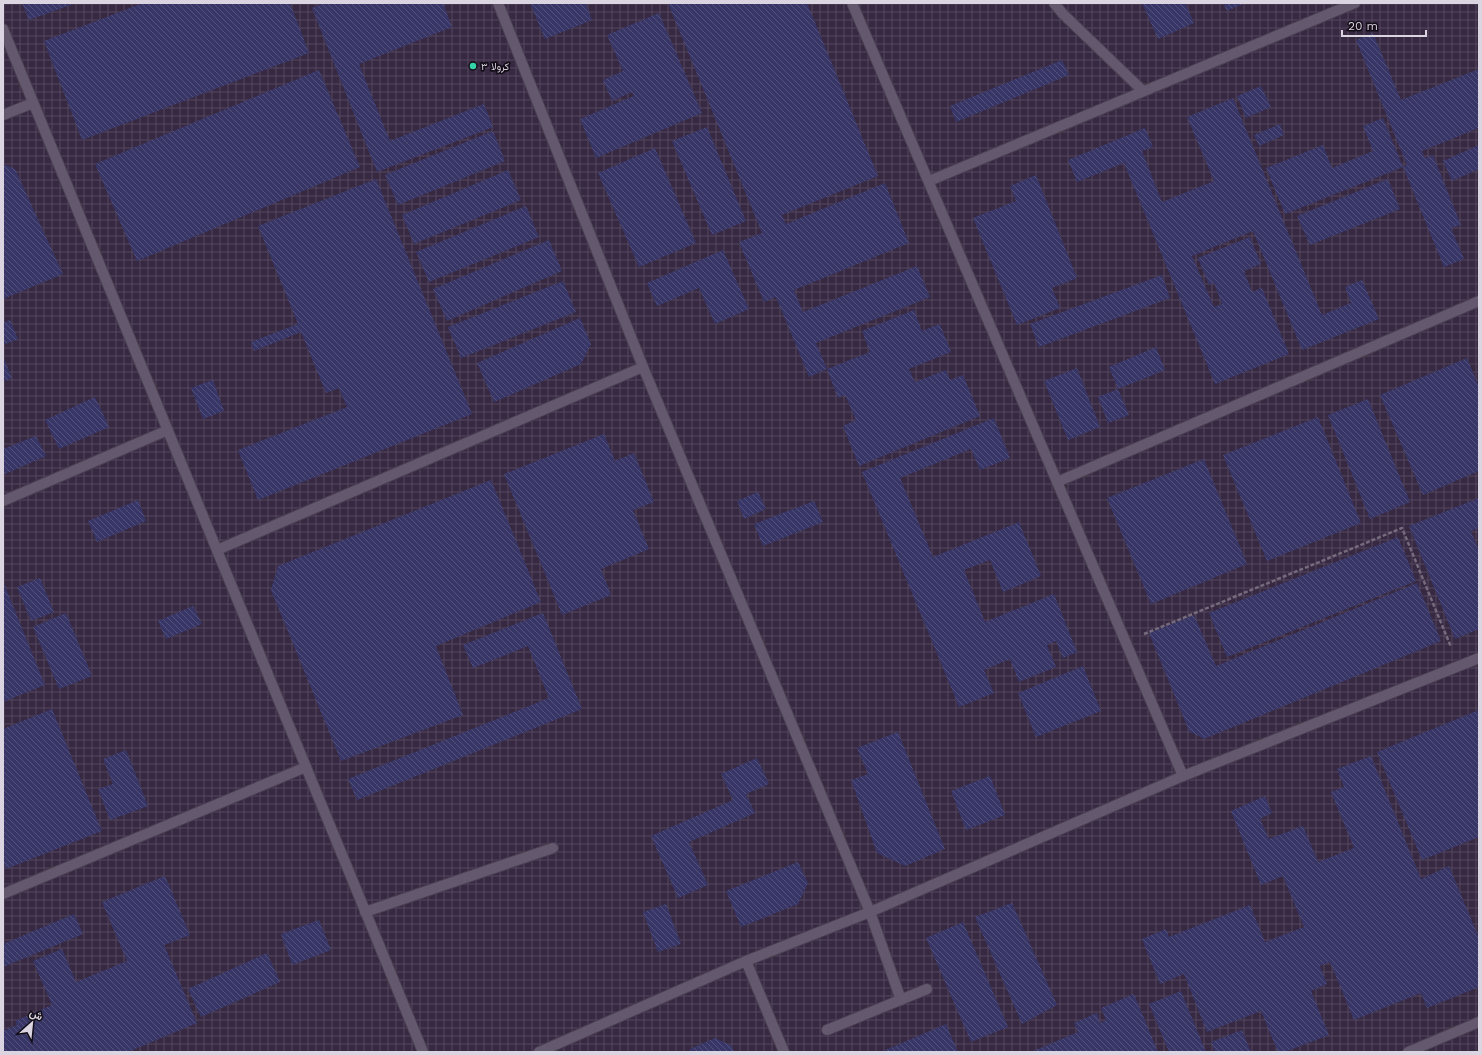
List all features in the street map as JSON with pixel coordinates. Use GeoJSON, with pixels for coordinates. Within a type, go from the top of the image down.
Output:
{"type":"FeatureCollection","features":[{"type":"Feature","properties":{"kind":"lane"},"geometry":{"type":"LineString","coordinates":[[498,3],[643,367],[870,912],[901,1000]]}},
{"type":"Feature","properties":{"kind":"lane"},"geometry":{"type":"LineString","coordinates":[[852,3],[1183,776]]}},
{"type":"Feature","properties":{"kind":"lane"},"geometry":{"type":"LineString","coordinates":[[1054,3],[1063,14],[1144,91]]}},
{"type":"Feature","properties":{"kind":"lane"},"geometry":{"type":"LineString","coordinates":[[929,181],[1356,3]]}},
{"type":"Feature","properties":{"kind":"lane"},"geometry":{"type":"LineString","coordinates":[[3,29],[423,1052]]}},
{"type":"Feature","properties":{"kind":"lane"},"geometry":{"type":"LineString","coordinates":[[3,115],[33,103]]}},
{"type":"Feature","properties":{"kind":"lane"},"geometry":{"type":"LineString","coordinates":[[1057,482],[1479,301]]}},
{"type":"Feature","properties":{"kind":"lane"},"geometry":{"type":"LineString","coordinates":[[217,550],[643,367]]}},
{"type":"Feature","properties":{"kind":"lane"},"geometry":{"type":"LineString","coordinates":[[3,501],[168,430]]}},
{"type":"Feature","properties":{"kind":"lane"},"geometry":{"type":"LineString","coordinates":[[539,1052],[746,962],[870,912],[1183,776],[1479,658]]}},
{"type":"Feature","properties":{"kind":"lane"},"geometry":{"type":"LineString","coordinates":[[3,894],[306,767]]}},
{"type":"Feature","properties":{"kind":"lane"},"geometry":{"type":"LineString","coordinates":[[365,912],[553,848]]}},
{"type":"Feature","properties":{"kind":"lane"},"geometry":{"type":"LineString","coordinates":[[746,962],[784,1052]]}},
{"type":"Feature","properties":{"kind":"lane"},"geometry":{"type":"LineString","coordinates":[[826,1030],[928,989]]}},
{"type":"Feature","properties":{"kind":"lane"},"geometry":{"type":"LineString","coordinates":[[1408,1052],[1479,1022]]}},
{"type":"Feature","properties":{"kind":"path"},"geometry":{"type":"LineString","coordinates":[[1125,642],[1402,528],[1459,666]]}},
{"type":"Feature","properties":{"kind":"shaded area"},"geometry":{"type":"Polygon","coordinates":[[[3,3],[1479,3],[1479,1052],[3,1052],[3,3]]]}},
{"type":"Feature","properties":{"kind":"building"},"geometry":{"type":"Polygon","coordinates":[[[22,3],[76,3],[29,20],[22,3]]]}},
{"type":"Feature","properties":{"kind":"building"},"geometry":{"type":"Polygon","coordinates":[[[143,3],[290,3],[309,53],[82,140],[44,41],[143,3]]]}},
{"type":"Feature","properties":{"kind":"building"},"geometry":{"type":"Polygon","coordinates":[[[324,3],[443,3],[452,27],[359,64],[390,141],[484,104],[493,127],[377,172],[312,8],[324,3]]]}},
{"type":"Feature","properties":{"kind":"building"},"geometry":{"type":"Polygon","coordinates":[[[530,3],[586,3],[592,20],[545,39],[530,3]]]}},
{"type":"Feature","properties":{"kind":"building"},"geometry":{"type":"Polygon","coordinates":[[[668,3],[807,3],[878,176],[782,215],[786,224],[885,183],[909,243],[794,290],[803,312],[917,266],[930,297],[816,343],[827,369],[809,377],[776,297],[764,302],[739,242],[762,233],[668,3]]]}},
{"type":"Feature","properties":{"kind":"building"},"geometry":{"type":"Polygon","coordinates":[[[1142,3],[1185,3],[1194,23],[1158,39],[1142,3]]]}},
{"type":"Feature","properties":{"kind":"building"},"geometry":{"type":"Polygon","coordinates":[[[1223,3],[1245,3],[1227,11],[1223,3]]]}},
{"type":"Feature","properties":{"kind":"building"},"geometry":{"type":"Polygon","coordinates":[[[659,13],[702,113],[596,158],[580,119],[634,96],[632,92],[612,101],[603,80],[623,71],[607,35],[659,13]]]}},
{"type":"Feature","properties":{"kind":"building"},"geometry":{"type":"Polygon","coordinates":[[[1373,33],[1401,100],[1479,69],[1479,128],[1422,151],[1425,158],[1433,155],[1461,225],[1451,228],[1464,259],[1444,267],[1403,167],[1407,165],[1356,40],[1373,33]]]}},
{"type":"Feature","properties":{"kind":"building"},"geometry":{"type":"Polygon","coordinates":[[[1062,60],[1069,75],[956,122],[950,106],[1062,60]]]}},
{"type":"Feature","properties":{"kind":"building"},"geometry":{"type":"Polygon","coordinates":[[[319,70],[360,167],[137,261],[95,164],[319,70]]]}},
{"type":"Feature","properties":{"kind":"building"},"geometry":{"type":"Polygon","coordinates":[[[1261,86],[1271,107],[1246,118],[1237,96],[1261,86]]]}},
{"type":"Feature","properties":{"kind":"building"},"geometry":{"type":"Polygon","coordinates":[[[1233,98],[1322,315],[1351,303],[1345,287],[1362,280],[1379,319],[1302,350],[1253,231],[1192,256],[1214,307],[1222,304],[1214,283],[1209,285],[1198,258],[1250,237],[1261,264],[1244,271],[1252,292],[1262,288],[1289,354],[1215,384],[1124,163],[1077,182],[1068,160],[1145,128],[1153,147],[1142,151],[1162,202],[1214,181],[1187,117],[1233,98]]]}},
{"type":"Feature","properties":{"kind":"building"},"geometry":{"type":"Polygon","coordinates":[[[1383,118],[1403,167],[1285,214],[1266,168],[1323,145],[1332,168],[1373,151],[1363,126],[1383,118]]]}},
{"type":"Feature","properties":{"kind":"building"},"geometry":{"type":"Polygon","coordinates":[[[1280,124],[1284,135],[1259,146],[1254,135],[1280,124]]]}},
{"type":"Feature","properties":{"kind":"building"},"geometry":{"type":"Polygon","coordinates":[[[707,127],[746,221],[712,235],[672,141],[707,127]]]}},
{"type":"Feature","properties":{"kind":"building"},"geometry":{"type":"Polygon","coordinates":[[[493,131],[505,161],[398,205],[385,175],[493,131]]]}},
{"type":"Feature","properties":{"kind":"building"},"geometry":{"type":"Polygon","coordinates":[[[1479,145],[1479,169],[1452,181],[1443,161],[1479,145]]]}},
{"type":"Feature","properties":{"kind":"building"},"geometry":{"type":"Polygon","coordinates":[[[655,148],[696,243],[639,267],[598,173],[655,148]]]}},
{"type":"Feature","properties":{"kind":"building"},"geometry":{"type":"Polygon","coordinates":[[[3,164],[15,169],[63,274],[3,299],[3,164]]]}},
{"type":"Feature","properties":{"kind":"building"},"geometry":{"type":"Polygon","coordinates":[[[508,170],[521,200],[414,244],[402,215],[508,170]]]}},
{"type":"Feature","properties":{"kind":"building"},"geometry":{"type":"Polygon","coordinates":[[[1036,175],[1077,278],[1052,288],[1060,308],[1017,325],[973,218],[1016,201],[1010,186],[1036,175]]]}},
{"type":"Feature","properties":{"kind":"building"},"geometry":{"type":"Polygon","coordinates":[[[376,179],[472,414],[258,500],[238,450],[347,407],[339,388],[326,393],[301,332],[254,351],[251,342],[298,324],[258,226],[376,179]]]}},
{"type":"Feature","properties":{"kind":"building"},"geometry":{"type":"Polygon","coordinates":[[[1388,179],[1400,209],[1310,245],[1297,216],[1388,179]]]}},
{"type":"Feature","properties":{"kind":"building"},"geometry":{"type":"Polygon","coordinates":[[[526,206],[539,237],[429,282],[416,252],[526,206]]]}},
{"type":"Feature","properties":{"kind":"building"},"geometry":{"type":"Polygon","coordinates":[[[549,240],[562,271],[447,321],[433,289],[549,240]]]}},
{"type":"Feature","properties":{"kind":"building"},"geometry":{"type":"Polygon","coordinates":[[[723,250],[749,309],[715,324],[699,288],[657,306],[647,283],[723,250]]]}},
{"type":"Feature","properties":{"kind":"building"},"geometry":{"type":"Polygon","coordinates":[[[1162,275],[1170,298],[1039,347],[1030,324],[1162,275]]]}},
{"type":"Feature","properties":{"kind":"building"},"geometry":{"type":"Polygon","coordinates":[[[563,281],[576,312],[461,358],[448,327],[563,281]]]}},
{"type":"Feature","properties":{"kind":"building"},"geometry":{"type":"Polygon","coordinates":[[[914,310],[922,331],[940,324],[951,352],[909,369],[915,382],[946,370],[950,380],[963,375],[980,416],[859,466],[843,426],[856,420],[845,395],[838,398],[827,369],[870,352],[862,331],[914,310]]]}},
{"type":"Feature","properties":{"kind":"building"},"geometry":{"type":"Polygon","coordinates":[[[580,318],[591,344],[581,364],[494,402],[477,363],[580,318]]]}},
{"type":"Feature","properties":{"kind":"building"},"geometry":{"type":"Polygon","coordinates":[[[10,320],[18,339],[3,345],[3,323],[10,320]]]}},
{"type":"Feature","properties":{"kind":"building"},"geometry":{"type":"Polygon","coordinates":[[[1156,347],[1165,370],[1118,389],[1109,367],[1156,347]]]}},
{"type":"Feature","properties":{"kind":"building"},"geometry":{"type":"Polygon","coordinates":[[[3,356],[12,378],[3,382],[3,356]]]}},
{"type":"Feature","properties":{"kind":"building"},"geometry":{"type":"Polygon","coordinates":[[[1467,358],[1479,387],[1479,471],[1423,495],[1380,395],[1467,358]]]}},
{"type":"Feature","properties":{"kind":"building"},"geometry":{"type":"Polygon","coordinates":[[[1077,368],[1100,427],[1068,440],[1044,381],[1077,368]]]}},
{"type":"Feature","properties":{"kind":"building"},"geometry":{"type":"Polygon","coordinates":[[[213,380],[224,411],[203,419],[191,388],[213,380]]]}},
{"type":"Feature","properties":{"kind":"building"},"geometry":{"type":"Polygon","coordinates":[[[1118,389],[1129,415],[1108,423],[1098,397],[1118,389]]]}},
{"type":"Feature","properties":{"kind":"building"},"geometry":{"type":"Polygon","coordinates":[[[95,397],[109,427],[59,449],[45,420],[95,397]]]}},
{"type":"Feature","properties":{"kind":"building"},"geometry":{"type":"Polygon","coordinates":[[[1368,399],[1410,502],[1370,519],[1328,415],[1368,399]]]}},
{"type":"Feature","properties":{"kind":"building"},"geometry":{"type":"Polygon","coordinates":[[[1318,417],[1361,523],[1267,561],[1223,455],[1318,417]]]}},
{"type":"Feature","properties":{"kind":"building"},"geometry":{"type":"Polygon","coordinates":[[[994,418],[1010,458],[980,470],[971,449],[900,478],[933,557],[1019,522],[1041,576],[1003,592],[990,560],[964,570],[985,622],[1054,594],[1077,652],[1063,658],[1056,641],[1047,645],[1056,667],[1019,682],[1010,659],[984,670],[994,693],[959,707],[862,472],[994,418]]]}},
{"type":"Feature","properties":{"kind":"building"},"geometry":{"type":"Polygon","coordinates":[[[604,434],[615,461],[634,453],[654,502],[633,510],[649,549],[601,569],[611,595],[562,615],[504,474],[604,434]]]}},
{"type":"Feature","properties":{"kind":"building"},"geometry":{"type":"Polygon","coordinates":[[[36,436],[46,456],[3,475],[3,449],[36,436]]]}},
{"type":"Feature","properties":{"kind":"building"},"geometry":{"type":"Polygon","coordinates":[[[1204,459],[1247,564],[1151,604],[1107,498],[1204,459]]]}},
{"type":"Feature","properties":{"kind":"building"},"geometry":{"type":"Polygon","coordinates":[[[491,480],[541,602],[436,646],[463,715],[341,761],[271,590],[278,566],[491,480]]]}},
{"type":"Feature","properties":{"kind":"building"},"geometry":{"type":"Polygon","coordinates":[[[758,492],[766,509],[744,519],[737,501],[758,492]]]}},
{"type":"Feature","properties":{"kind":"building"},"geometry":{"type":"Polygon","coordinates":[[[1479,498],[1479,528],[1471,531],[1479,551],[1479,629],[1455,639],[1409,526],[1479,498]]]}},
{"type":"Feature","properties":{"kind":"building"},"geometry":{"type":"Polygon","coordinates":[[[138,500],[146,521],[97,542],[88,521],[138,500]]]}},
{"type":"Feature","properties":{"kind":"building"},"geometry":{"type":"Polygon","coordinates":[[[814,501],[823,522],[763,546],[754,524],[814,501]]]}},
{"type":"Feature","properties":{"kind":"building"},"geometry":{"type":"Polygon","coordinates":[[[1398,537],[1416,581],[1227,657],[1209,613],[1398,537]]]}},
{"type":"Feature","properties":{"kind":"building"},"geometry":{"type":"Polygon","coordinates":[[[40,578],[54,612],[31,621],[17,587],[40,578]]]}},
{"type":"Feature","properties":{"kind":"building"},"geometry":{"type":"Polygon","coordinates":[[[3,581],[45,685],[3,702],[3,581]]]}},
{"type":"Feature","properties":{"kind":"building"},"geometry":{"type":"Polygon","coordinates":[[[1417,583],[1441,641],[1204,739],[1189,731],[1149,633],[1194,615],[1216,666],[1417,583]]]}},
{"type":"Feature","properties":{"kind":"building"},"geometry":{"type":"Polygon","coordinates":[[[193,606],[202,624],[166,639],[158,621],[193,606]]]}},
{"type":"Feature","properties":{"kind":"building"},"geometry":{"type":"Polygon","coordinates":[[[66,613],[92,676],[59,689],[33,627],[66,613]]]}},
{"type":"Feature","properties":{"kind":"building"},"geometry":{"type":"Polygon","coordinates":[[[543,613],[582,709],[357,800],[348,779],[549,698],[528,646],[473,668],[463,645],[543,613]]]}},
{"type":"Feature","properties":{"kind":"building"},"geometry":{"type":"Polygon","coordinates":[[[1083,666],[1101,711],[1036,737],[1018,693],[1083,666]]]}},
{"type":"Feature","properties":{"kind":"building"},"geometry":{"type":"Polygon","coordinates":[[[52,709],[102,831],[6,869],[3,860],[3,729],[52,709]]]}},
{"type":"Feature","properties":{"kind":"building"},"geometry":{"type":"Polygon","coordinates":[[[1479,710],[1479,837],[1422,860],[1377,752],[1479,710]]]}},
{"type":"Feature","properties":{"kind":"building"},"geometry":{"type":"Polygon","coordinates":[[[898,732],[945,849],[905,866],[877,853],[851,780],[868,774],[857,748],[898,732]]]}},
{"type":"Feature","properties":{"kind":"building"},"geometry":{"type":"Polygon","coordinates":[[[126,750],[148,806],[110,820],[98,789],[113,784],[103,759],[126,750]]]}},
{"type":"Feature","properties":{"kind":"building"},"geometry":{"type":"Polygon","coordinates":[[[1371,756],[1421,879],[1449,866],[1479,938],[1479,987],[1427,1008],[1421,993],[1354,1020],[1330,962],[1320,966],[1327,984],[1311,991],[1329,1035],[1285,1052],[1278,1052],[1261,1011],[1207,1032],[1184,974],[1160,984],[1142,939],[1166,929],[1169,937],[1250,905],[1265,942],[1304,927],[1283,876],[1261,885],[1231,811],[1265,796],[1272,813],[1260,819],[1269,839],[1303,826],[1318,862],[1354,848],[1331,792],[1344,787],[1337,769],[1371,756]]]}},
{"type":"Feature","properties":{"kind":"building"},"geometry":{"type":"Polygon","coordinates":[[[757,758],[769,784],[746,794],[755,813],[689,842],[708,885],[678,898],[651,836],[733,800],[721,774],[757,758]]]}},
{"type":"Feature","properties":{"kind":"building"},"geometry":{"type":"Polygon","coordinates":[[[990,776],[1005,815],[966,830],[951,791],[990,776]]]}},
{"type":"Feature","properties":{"kind":"building"},"geometry":{"type":"Polygon","coordinates":[[[798,862],[808,883],[798,904],[741,927],[726,891],[798,862]]]}},
{"type":"Feature","properties":{"kind":"building"},"geometry":{"type":"Polygon","coordinates":[[[165,876],[190,935],[164,945],[197,1023],[128,1052],[3,1052],[3,1031],[17,1025],[15,1021],[52,1005],[33,961],[62,949],[76,982],[127,961],[102,902],[165,876]]]}},
{"type":"Feature","properties":{"kind":"building"},"geometry":{"type":"Polygon","coordinates":[[[1012,903],[1057,1005],[1022,1024],[975,917],[1012,903]]]}},
{"type":"Feature","properties":{"kind":"building"},"geometry":{"type":"Polygon","coordinates":[[[666,904],[681,944],[658,952],[643,912],[666,904]]]}},
{"type":"Feature","properties":{"kind":"building"},"geometry":{"type":"Polygon","coordinates":[[[74,914],[83,934],[3,967],[3,944],[74,914]]]}},
{"type":"Feature","properties":{"kind":"building"},"geometry":{"type":"Polygon","coordinates":[[[319,920],[331,950],[292,965],[281,934],[319,920]]]}},
{"type":"Feature","properties":{"kind":"building"},"geometry":{"type":"Polygon","coordinates":[[[963,922],[1008,1027],[971,1042],[926,938],[963,922]]]}},
{"type":"Feature","properties":{"kind":"building"},"geometry":{"type":"Polygon","coordinates":[[[267,953],[280,982],[201,1017],[188,989],[267,953]]]}},
{"type":"Feature","properties":{"kind":"building"},"geometry":{"type":"Polygon","coordinates":[[[1181,991],[1206,1052],[1169,1052],[1149,1004],[1181,991]]]}},
{"type":"Feature","properties":{"kind":"building"},"geometry":{"type":"Polygon","coordinates":[[[1134,994],[1158,1052],[1031,1052],[1078,1032],[1074,1023],[1097,1013],[1100,1023],[1106,1020],[1101,1008],[1134,994]]]}},
{"type":"Feature","properties":{"kind":"building"},"geometry":{"type":"Polygon","coordinates":[[[946,1024],[958,1052],[881,1052],[946,1024]]]}},
{"type":"Feature","properties":{"kind":"building"},"geometry":{"type":"Polygon","coordinates":[[[1242,1030],[1251,1052],[1215,1052],[1211,1042],[1242,1030]]]}},
{"type":"Feature","properties":{"kind":"building"},"geometry":{"type":"Polygon","coordinates":[[[715,1038],[732,1046],[734,1052],[691,1052],[690,1049],[715,1038]]]}},
{"type":"Feature","properties":{"kind":"place","name":"كرولا ٣"},"geometry":{"type":"Point","coordinates":[473,66]}}]}
